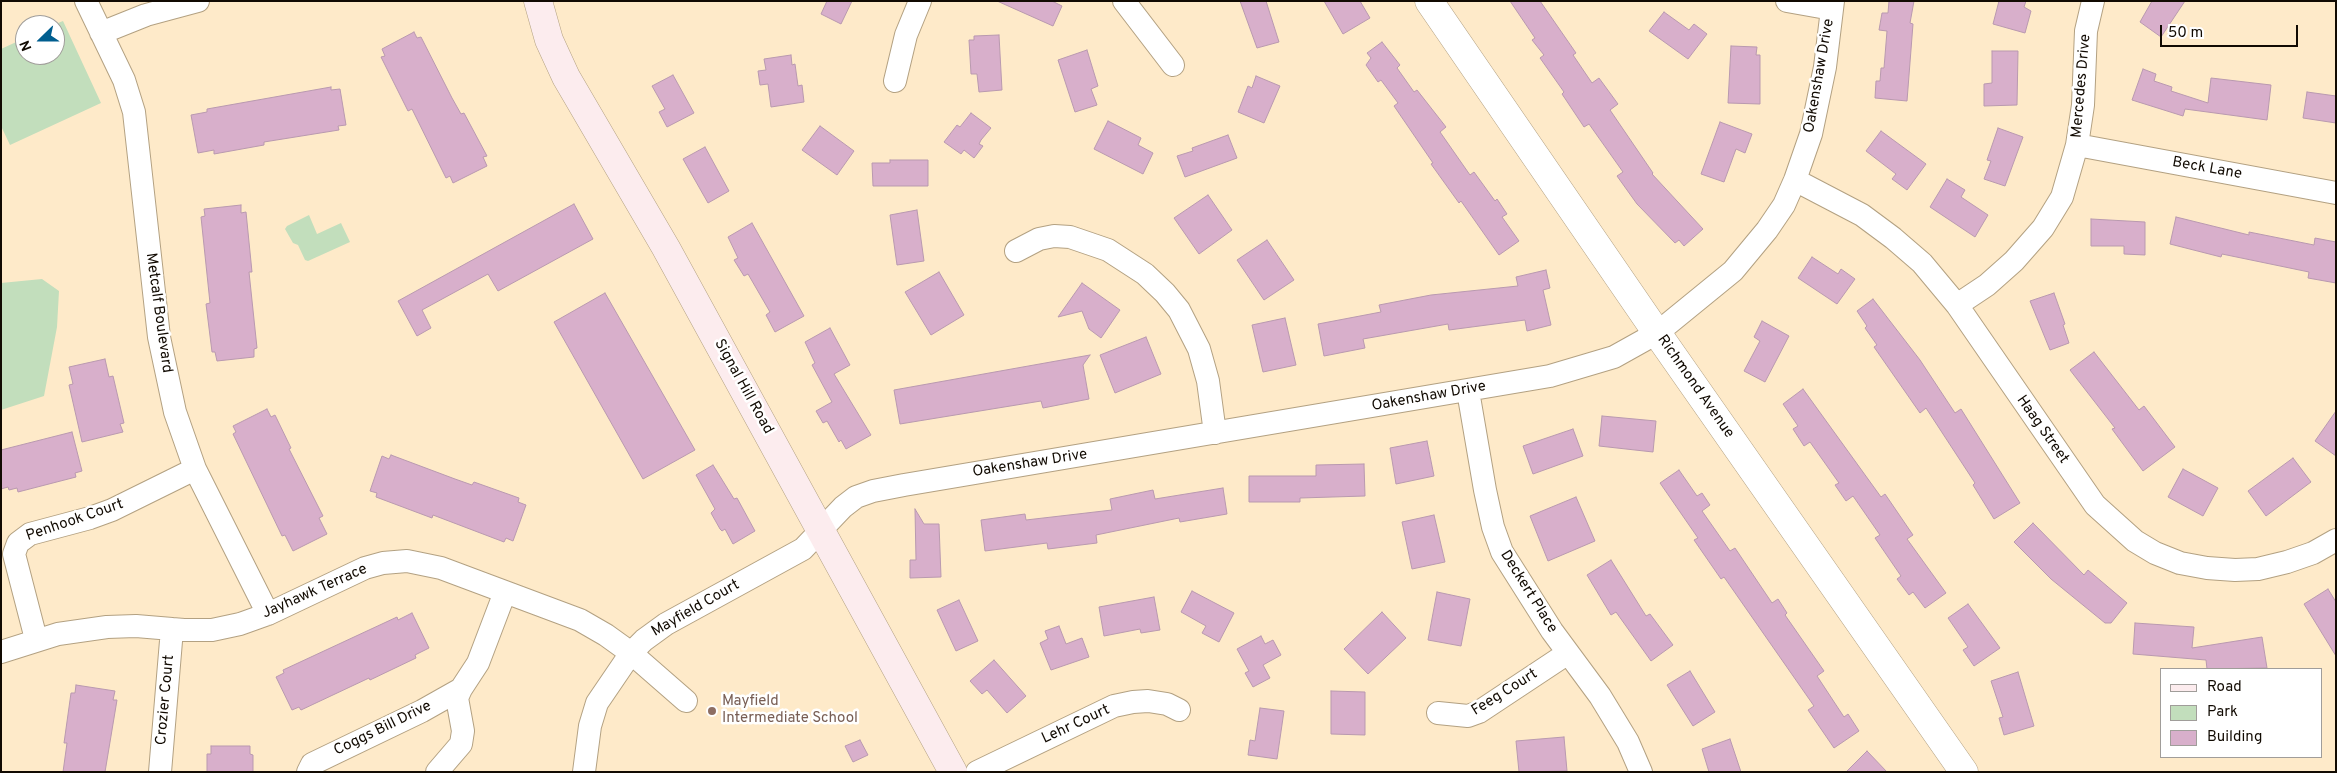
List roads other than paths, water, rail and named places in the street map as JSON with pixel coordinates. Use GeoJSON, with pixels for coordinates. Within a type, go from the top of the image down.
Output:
{"type":"FeatureCollection","features":[{"type":"Feature","properties":{"kind":"main road","name":"Signal Hill Road"},"geometry":{"type":"LineString","coordinates":[[538,1],[549,40],[566,77],[666,248],[953,772]]}},
{"type":"Feature","properties":{"kind":"street","name":"Metcalf Boulevard"},"geometry":{"type":"LineString","coordinates":[[86,1],[124,80],[134,112],[162,359],[175,412],[195,469],[268,614]]}},
{"type":"Feature","properties":{"kind":"street"},"geometry":{"type":"LineString","coordinates":[[101,33],[146,15],[198,1]]}},
{"type":"Feature","properties":{"kind":"street"},"geometry":{"type":"LineString","coordinates":[[895,81],[906,35],[920,1]]}},
{"type":"Feature","properties":{"kind":"street"},"geometry":{"type":"LineString","coordinates":[[1124,1],[1173,65]]}},
{"type":"Feature","properties":{"kind":"street","name":"Richmond Avenue"},"geometry":{"type":"LineString","coordinates":[[1429,1],[1657,333],[1964,772]]}},
{"type":"Feature","properties":{"kind":"street"},"geometry":{"type":"LineString","coordinates":[[1786,1],[1832,5]]}},
{"type":"Feature","properties":{"kind":"street","name":"Mercedes Drive"},"geometry":{"type":"LineString","coordinates":[[1957,305],[2001,273],[2043,228],[2062,198],[2077,145],[2083,105],[2085,41],[2094,1]]}},
{"type":"Feature","properties":{"kind":"street","name":"Oakenshaw Drive"},"geometry":{"type":"LineString","coordinates":[[822,531],[849,502],[873,491],[1468,391],[1586,367],[1628,351],[1657,333],[1685,312],[1733,271],[1767,230],[1784,205],[1811,134],[1820,91],[1832,5]]}},
{"type":"Feature","properties":{"kind":"street","name":"Beck Lane"},"geometry":{"type":"LineString","coordinates":[[2077,145],[2336,193]]}},
{"type":"Feature","properties":{"kind":"street","name":"Haag Street"},"geometry":{"type":"LineString","coordinates":[[1795,180],[1862,216],[1894,238],[1922,263],[1957,305],[2095,505],[2135,541],[2154,553],[2180,563],[2207,568],[2235,570],[2258,568],[2287,562],[2313,553],[2336,540]]}},
{"type":"Feature","properties":{"kind":"street"},"geometry":{"type":"LineString","coordinates":[[1016,251],[1039,239],[1054,236],[1070,237],[1108,250],[1145,274],[1179,310],[1200,349],[1208,381],[1215,433]]}},
{"type":"Feature","properties":{"kind":"street","name":"Deckert Place"},"geometry":{"type":"LineString","coordinates":[[1468,391],[1492,526],[1502,552],[1568,653],[1600,696],[1628,742],[1641,772]]}},
{"type":"Feature","properties":{"kind":"street","name":"Penhook Court"},"geometry":{"type":"LineString","coordinates":[[36,639],[14,554],[18,543],[30,534],[112,510],[195,469]]}},
{"type":"Feature","properties":{"kind":"street","name":"Mayfield Court"},"geometry":{"type":"LineString","coordinates":[[584,772],[590,726],[598,703],[631,653],[644,640],[666,624],[795,553],[822,531]]}},
{"type":"Feature","properties":{"kind":"street","name":"Jayhawk Terrace"},"geometry":{"type":"LineString","coordinates":[[1,652],[36,639],[107,627],[212,630],[240,624],[268,614],[365,568],[384,563],[407,561],[441,568],[580,620],[606,635],[631,653],[686,701]]}},
{"type":"Feature","properties":{"kind":"street","name":"Coggs Bill Drive"},"geometry":{"type":"LineString","coordinates":[[308,772],[312,764],[422,711],[460,689],[478,663],[505,592]]}},
{"type":"Feature","properties":{"kind":"street","name":"Crozier Court"},"geometry":{"type":"LineString","coordinates":[[160,772],[172,629]]}},
{"type":"Feature","properties":{"kind":"street","name":"Feeg Court"},"geometry":{"type":"LineString","coordinates":[[1438,713],[1468,716],[1479,712],[1568,653]]}},
{"type":"Feature","properties":{"kind":"street"},"geometry":{"type":"LineString","coordinates":[[437,772],[461,744],[463,731],[458,698],[460,689]]}},
{"type":"Feature","properties":{"kind":"street","name":"Lehr Court"},"geometry":{"type":"LineString","coordinates":[[977,772],[1114,706],[1148,701],[1167,704],[1179,710]]}},
{"type":"Feature","properties":{"kind":"place","name":"Mayfield Intermediate School"},"geometry":{"type":"Point","coordinates":[712,711]}}]}
